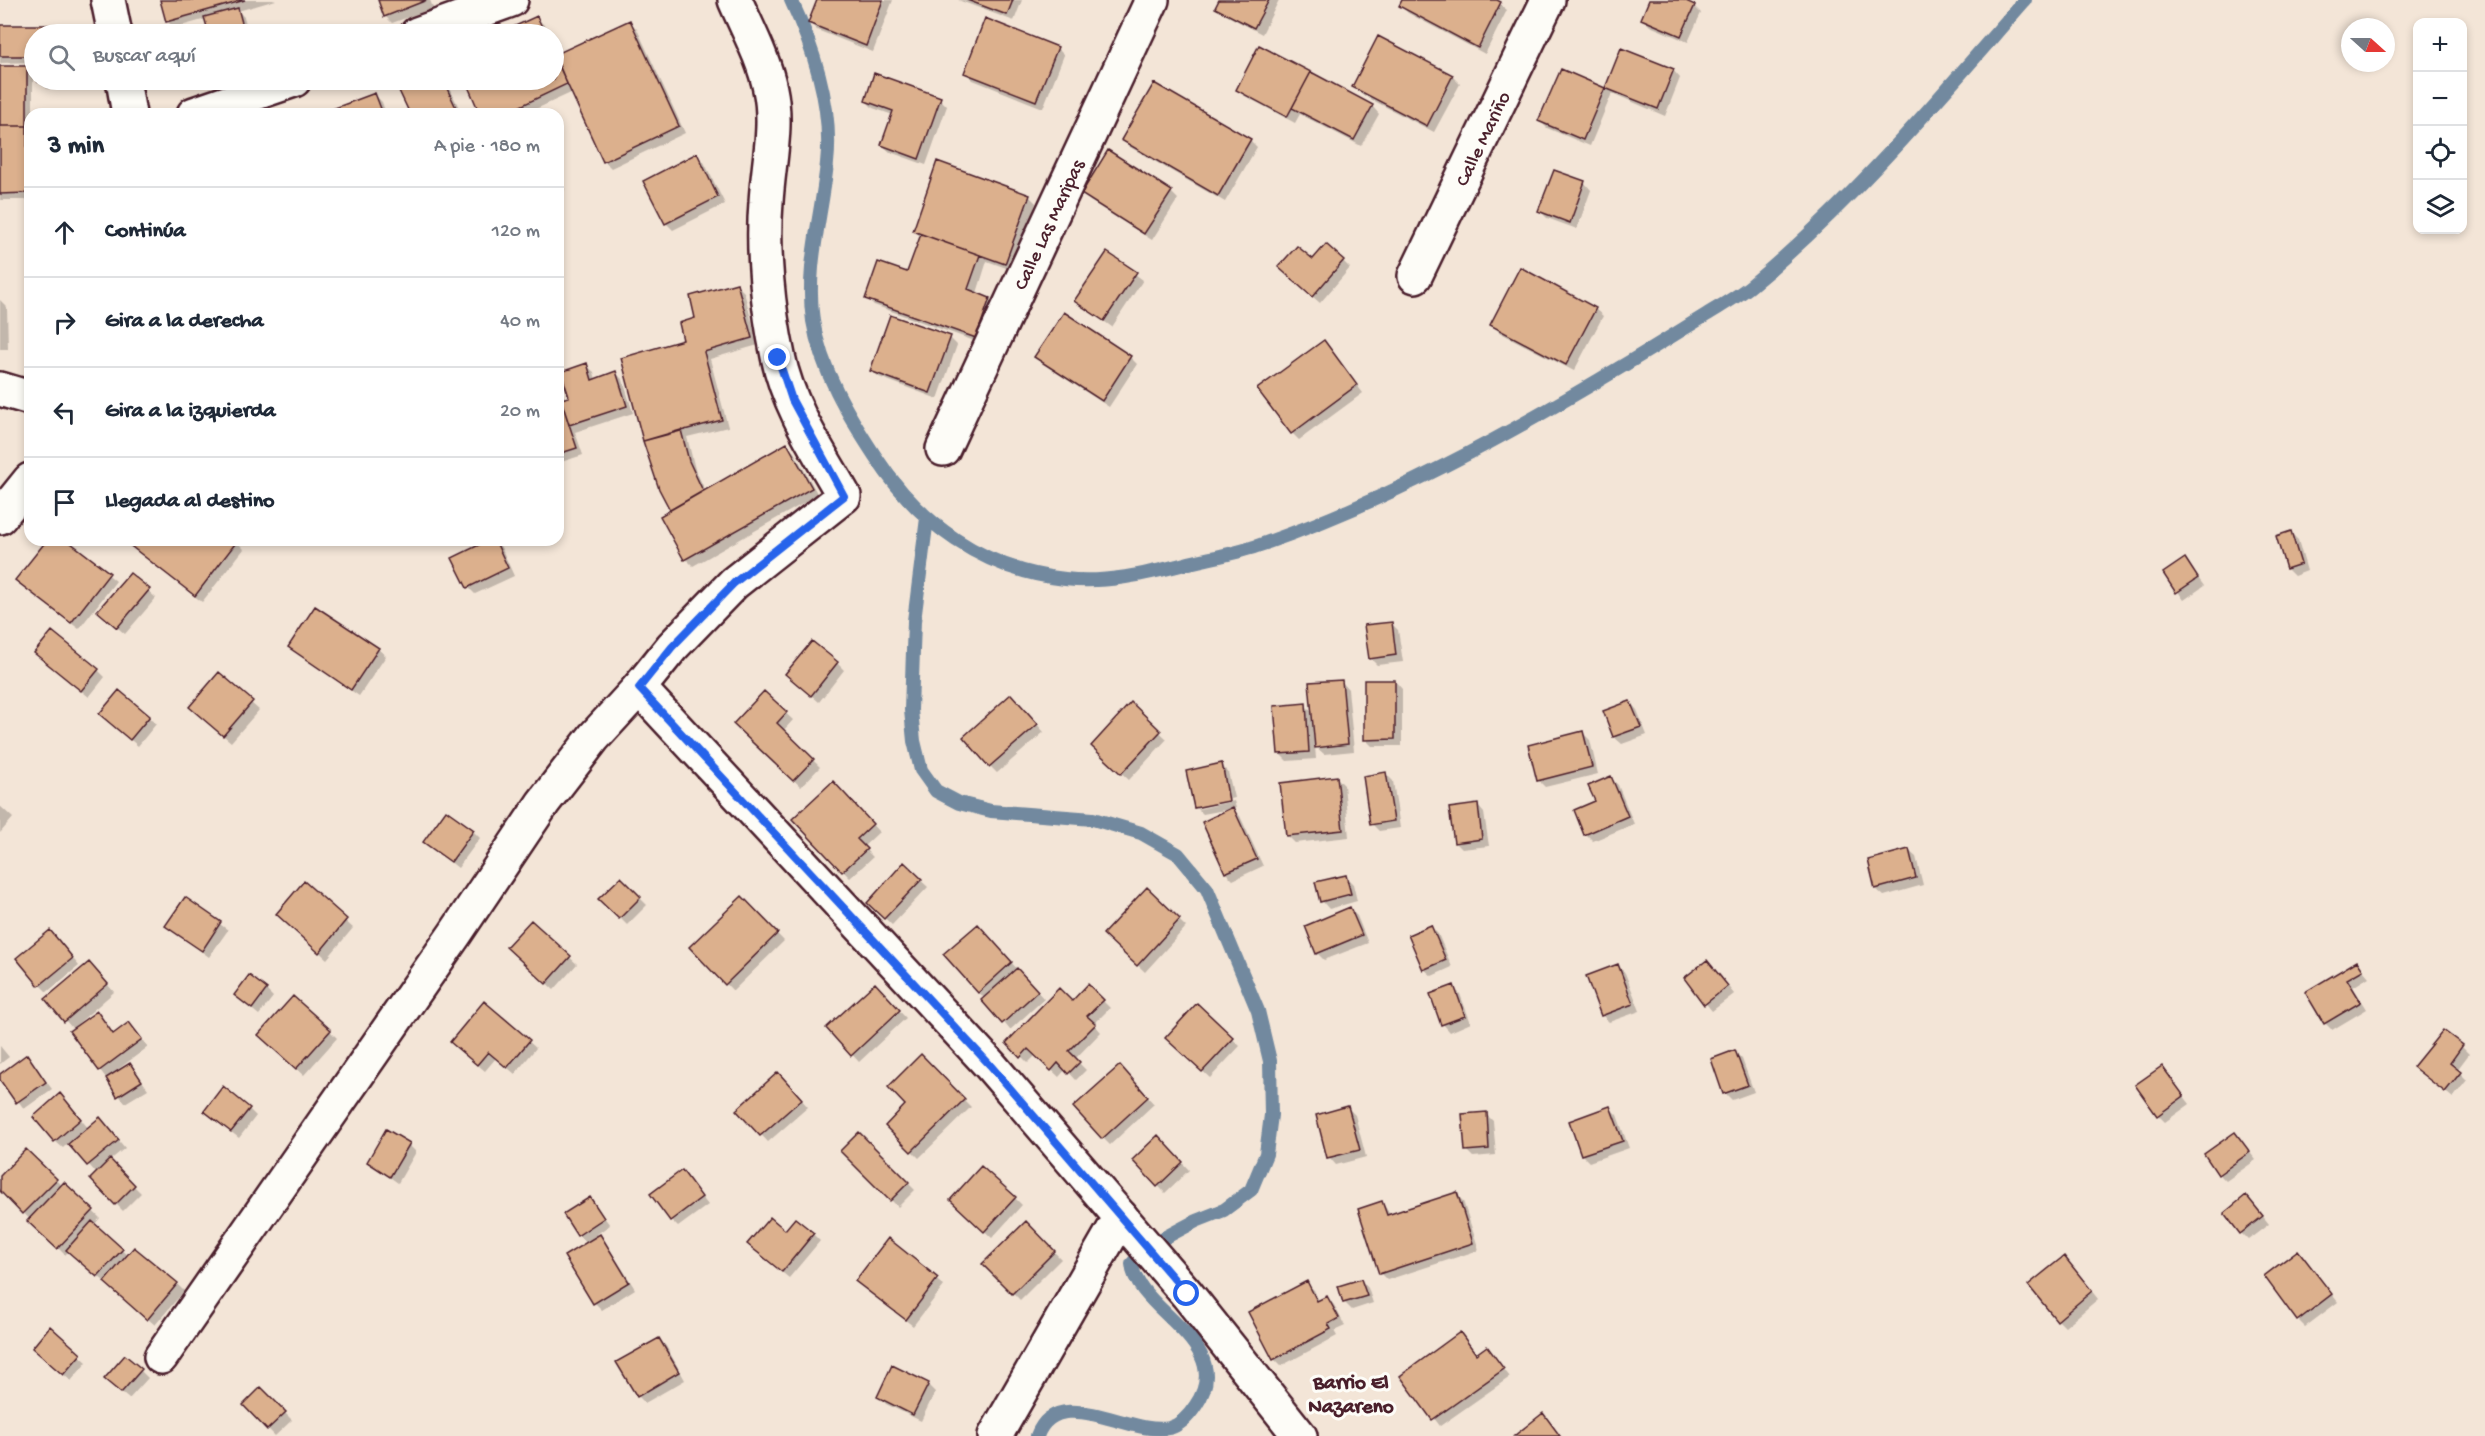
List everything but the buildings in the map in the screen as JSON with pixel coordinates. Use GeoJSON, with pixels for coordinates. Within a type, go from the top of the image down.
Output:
{"type":"FeatureCollection","features":[{"type":"Feature","properties":{"kind":"street"},"geometry":{"type":"LineString","coordinates":[[108,0],[113,24]]}},
{"type":"Feature","properties":{"kind":"street"},"geometry":{"type":"LineString","coordinates":[[445,24],[511,0]]}},
{"type":"Feature","properties":{"kind":"street"},"geometry":{"type":"LineString","coordinates":[[161,1357],[455,934],[543,803],[594,737],[639,688],[672,647],[734,583],[844,496],[792,400],[778,358],[770,312],[765,204],[773,123],[770,89],[735,0]]}},
{"type":"Feature","properties":{"kind":"street","name":"Calle Las Maripas"},"geometry":{"type":"LineString","coordinates":[[943,448],[1152,0]]}},
{"type":"Feature","properties":{"kind":"street","name":"Calle Mariño"},"geometry":{"type":"LineString","coordinates":[[1415,276],[1548,0]]}},
{"type":"Feature","properties":{"kind":"street"},"geometry":{"type":"LineString","coordinates":[[125,90],[128,108]]}},
{"type":"Feature","properties":{"kind":"street"},"geometry":{"type":"LineString","coordinates":[[212,108],[265,90]]}},
{"type":"Feature","properties":{"kind":"street"},"geometry":{"type":"LineString","coordinates":[[0,388],[24,397]]}},
{"type":"Feature","properties":{"kind":"street"},"geometry":{"type":"LineString","coordinates":[[0,517],[24,487]]}},
{"type":"Feature","properties":{"kind":"street"},"geometry":{"type":"LineString","coordinates":[[639,688],[990,1065],[1187,1294],[1300,1436]]}},
{"type":"Feature","properties":{"kind":"street"},"geometry":{"type":"LineString","coordinates":[[995,1436],[1121,1217]]}},
{"type":"Feature","properties":{"kind":"waterway"},"geometry":{"type":"LineString","coordinates":[[791,0],[807,38],[820,79],[827,121],[827,163],[815,242],[811,301],[813,321],[822,357],[837,392],[892,480],[912,503],[956,540],[1007,566],[1035,574],[1080,580],[1125,577],[1230,554],[1353,509],[1492,441],[1656,346],[1742,292],[1790,252],[1895,147],[2025,0]]}},
{"type":"Feature","properties":{"kind":"waterway"},"geometry":{"type":"LineString","coordinates":[[927,518],[914,621],[911,710],[914,741],[921,770],[936,791],[959,803],[991,811],[1093,819],[1141,833],[1178,854],[1207,889],[1258,1011],[1270,1061],[1271,1115],[1266,1154],[1251,1190],[1224,1210],[1196,1221],[1147,1247],[1132,1264],[1137,1281],[1149,1297],[1195,1345],[1204,1363],[1205,1383],[1196,1405],[1184,1420],[1169,1428],[1135,1425],[1077,1412],[1061,1413],[1047,1420],[1037,1436]]}},
{"type":"Feature","properties":{"kind":"district","name":"Barrio El Nazareno"},"geometry":{"type":"Point","coordinates":[1351,1393]}},
{"type":"Feature","properties":{"kind":"route"},"geometry":{"type":"LineString","coordinates":[[778,358],[792,400],[844,496],[734,583],[672,647],[639,688],[669,723],[990,1065],[1187,1294]]}}]}
